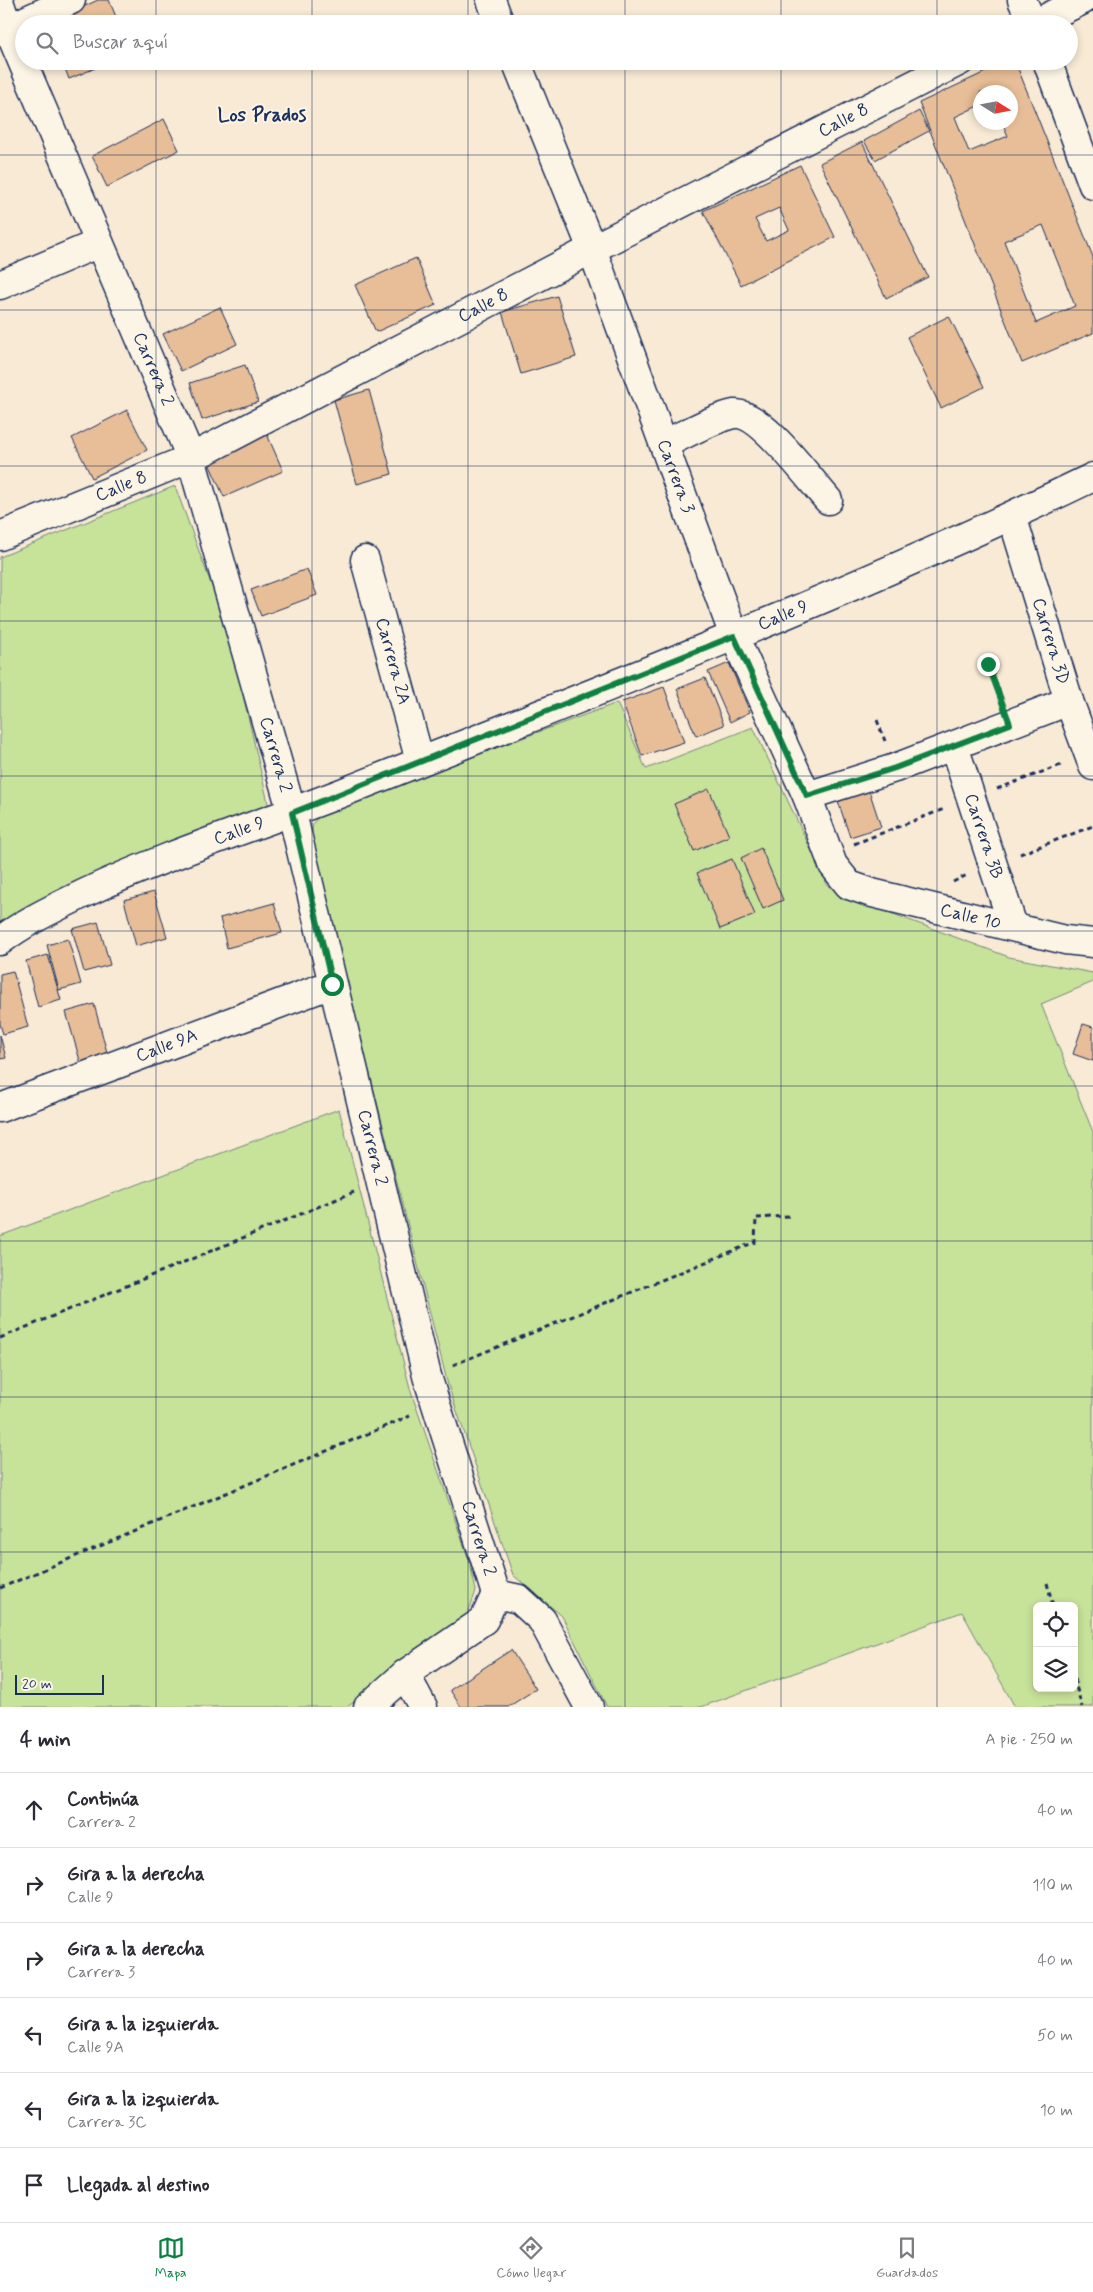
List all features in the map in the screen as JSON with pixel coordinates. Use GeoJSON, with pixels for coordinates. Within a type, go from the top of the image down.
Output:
{"type":"FeatureCollection","features":[{"type":"Feature","properties":{"kind":"street"},"geometry":{"type":"LineString","coordinates":[[22,15],[71,0]]}},
{"type":"Feature","properties":{"kind":"street"},"geometry":{"type":"LineString","coordinates":[[490,0],[496,15]]}},
{"type":"Feature","properties":{"kind":"street"},"geometry":{"type":"LineString","coordinates":[[1022,0],[1029,15]]}},
{"type":"Feature","properties":{"kind":"street"},"geometry":{"type":"LineString","coordinates":[[1052,15],[1084,0]]}},
{"type":"Feature","properties":{"kind":"street"},"geometry":{"type":"LineString","coordinates":[[3,21],[15,17]]}},
{"type":"Feature","properties":{"kind":"street","name":"Carrera 2"},"geometry":{"type":"LineString","coordinates":[[3,21],[15,49]]}},
{"type":"Feature","properties":{"kind":"street","name":"Carrera 2"},"geometry":{"type":"LineString","coordinates":[[24,70],[191,458],[292,813],[427,1376],[496,1594],[484,1620],[404,1674],[368,1707]]}},
{"type":"Feature","properties":{"kind":"street","name":"Carrera 3"},"geometry":{"type":"LineString","coordinates":[[520,70],[592,249],[734,636],[807,796],[832,865],[849,885]]}},
{"type":"Feature","properties":{"kind":"street","name":"Calle 8"},"geometry":{"type":"LineString","coordinates":[[0,536],[191,458],[592,249],[942,70]]}},
{"type":"Feature","properties":{"kind":"street"},"geometry":{"type":"LineString","coordinates":[[1050,70],[1093,185]]}},
{"type":"Feature","properties":{"kind":"street"},"geometry":{"type":"LineString","coordinates":[[0,286],[99,243]]}},
{"type":"Feature","properties":{"kind":"street"},"geometry":{"type":"LineString","coordinates":[[664,444],[734,414],[749,417],[764,427],[828,500]]}},
{"type":"Feature","properties":{"kind":"street","name":"Calle 9"},"geometry":{"type":"LineString","coordinates":[[0,942],[24,923],[129,872],[292,813],[734,636],[1012,516],[1093,477]]}},
{"type":"Feature","properties":{"kind":"street","name":"Carrera 3D"},"geometry":{"type":"LineString","coordinates":[[1012,516],[1069,701],[1093,766]]}},
{"type":"Feature","properties":{"kind":"street","name":"Carrera 2A"},"geometry":{"type":"LineString","coordinates":[[365,560],[420,762]]}},
{"type":"Feature","properties":{"kind":"street"},"geometry":{"type":"LineString","coordinates":[[807,796],[954,746],[1069,701]]}},
{"type":"Feature","properties":{"kind":"street","name":"Carrera 3B"},"geometry":{"type":"LineString","coordinates":[[954,746],[1013,926]]}},
{"type":"Feature","properties":{"kind":"street","name":"Calle 10"},"geometry":{"type":"LineString","coordinates":[[849,885],[872,894],[1013,926],[1065,940],[1093,942]]}},
{"type":"Feature","properties":{"kind":"street","name":"Calle 9A"},"geometry":{"type":"LineString","coordinates":[[0,1108],[332,984]]}},
{"type":"Feature","properties":{"kind":"street"},"geometry":{"type":"LineString","coordinates":[[496,1594],[519,1599],[542,1620],[589,1707]]}},
{"type":"Feature","properties":{"kind":"street"},"geometry":{"type":"LineString","coordinates":[[404,1674],[422,1707]]}},
{"type":"Feature","properties":{"kind":"path"},"geometry":{"type":"LineString","coordinates":[[988,664],[1010,724]]}},
{"type":"Feature","properties":{"kind":"path"},"geometry":{"type":"LineString","coordinates":[[0,1338],[380,1182]]}},
{"type":"Feature","properties":{"kind":"path"},"geometry":{"type":"LineString","coordinates":[[427,1376],[755,1242],[756,1218],[789,1216]]}},
{"type":"Feature","properties":{"kind":"path"},"geometry":{"type":"LineString","coordinates":[[0,1588],[435,1405]]}},
{"type":"Feature","properties":{"kind":"path"},"geometry":{"type":"LineString","coordinates":[[1047,1582],[1052,1602]]}},
{"type":"Feature","properties":{"kind":"path"},"geometry":{"type":"LineString","coordinates":[[1078,1692],[1082,1707]]}},
{"type":"Feature","properties":{"kind":"green space"},"geometry":{"type":"Polygon","coordinates":[[[175,486],[228,630],[269,807],[0,938],[0,557],[175,486]]]}},
{"type":"Feature","properties":{"kind":"green space"},"geometry":{"type":"Polygon","coordinates":[[[617,703],[646,769],[753,727],[828,886],[847,897],[1009,957],[1093,973],[1093,982],[1041,1004],[1093,1132],[1093,1707],[1015,1707],[962,1612],[701,1707],[607,1707],[562,1616],[513,1575],[448,1385],[311,839],[313,823],[324,811],[617,703]]]}},
{"type":"Feature","properties":{"kind":"green space"},"geometry":{"type":"Polygon","coordinates":[[[339,1109],[411,1392],[470,1563],[476,1591],[467,1616],[439,1641],[347,1707],[0,1707],[0,1236],[339,1109]]]}},
{"type":"Feature","properties":{"kind":"building"},"geometry":{"type":"Polygon","coordinates":[[[98,0],[109,0],[115,15],[66,15],[98,0]]]}},
{"type":"Feature","properties":{"kind":"building"},"geometry":{"type":"Polygon","coordinates":[[[66,70],[90,70],[69,79],[66,70]]]}},
{"type":"Feature","properties":{"kind":"building"},"geometry":{"type":"Polygon","coordinates":[[[990,70],[1019,70],[1093,257],[1093,333],[1022,363],[919,103],[990,70]],[[1043,225],[1004,241],[1036,323],[1075,306],[1043,225]]]}},
{"type":"Feature","properties":{"kind":"building"},"geometry":{"type":"Polygon","coordinates":[[[919,111],[929,131],[875,160],[864,141],[919,111]]]}},
{"type":"Feature","properties":{"kind":"building"},"geometry":{"type":"Polygon","coordinates":[[[164,119],[179,150],[107,187],[92,156],[164,119]]]}},
{"type":"Feature","properties":{"kind":"building"},"geometry":{"type":"Polygon","coordinates":[[[862,142],[928,277],[886,298],[820,163],[862,142]]]}},
{"type":"Feature","properties":{"kind":"building"},"geometry":{"type":"Polygon","coordinates":[[[800,165],[835,237],[741,285],[703,211],[800,165]],[[779,208],[755,219],[766,241],[789,230],[779,208]]]}},
{"type":"Feature","properties":{"kind":"building"},"geometry":{"type":"Polygon","coordinates":[[[416,258],[436,305],[376,332],[355,285],[416,258]]]}},
{"type":"Feature","properties":{"kind":"building"},"geometry":{"type":"Polygon","coordinates":[[[557,296],[576,357],[521,374],[502,312],[557,296]]]}},
{"type":"Feature","properties":{"kind":"building"},"geometry":{"type":"Polygon","coordinates":[[[220,307],[237,344],[181,371],[163,334],[220,307]]]}},
{"type":"Feature","properties":{"kind":"building"},"geometry":{"type":"Polygon","coordinates":[[[949,316],[984,387],[941,408],[907,337],[949,316]]]}},
{"type":"Feature","properties":{"kind":"building"},"geometry":{"type":"Polygon","coordinates":[[[245,365],[258,402],[202,420],[190,383],[245,365]]]}},
{"type":"Feature","properties":{"kind":"building"},"geometry":{"type":"Polygon","coordinates":[[[369,390],[392,474],[357,484],[334,400],[369,390]]]}},
{"type":"Feature","properties":{"kind":"building"},"geometry":{"type":"Polygon","coordinates":[[[127,410],[147,450],[92,478],[72,438],[127,410]]]}},
{"type":"Feature","properties":{"kind":"building"},"geometry":{"type":"Polygon","coordinates":[[[266,432],[283,471],[224,497],[207,459],[266,432]]]}},
{"type":"Feature","properties":{"kind":"building"},"geometry":{"type":"Polygon","coordinates":[[[307,569],[317,595],[261,616],[251,590],[307,569]]]}},
{"type":"Feature","properties":{"kind":"building"},"geometry":{"type":"Polygon","coordinates":[[[729,663],[750,712],[730,722],[708,672],[729,663]]]}},
{"type":"Feature","properties":{"kind":"building"},"geometry":{"type":"Polygon","coordinates":[[[705,678],[724,725],[696,736],[677,689],[705,678]]]}},
{"type":"Feature","properties":{"kind":"building"},"geometry":{"type":"Polygon","coordinates":[[[664,687],[684,742],[642,756],[622,702],[664,687]]]}},
{"type":"Feature","properties":{"kind":"building"},"geometry":{"type":"Polygon","coordinates":[[[866,781],[881,827],[850,837],[835,792],[866,781]]]}},
{"type":"Feature","properties":{"kind":"building"},"geometry":{"type":"Polygon","coordinates":[[[709,789],[729,836],[694,851],[674,804],[709,789]]]}},
{"type":"Feature","properties":{"kind":"building"},"geometry":{"type":"Polygon","coordinates":[[[761,848],[783,900],[763,909],[741,858],[761,848]]]}},
{"type":"Feature","properties":{"kind":"building"},"geometry":{"type":"Polygon","coordinates":[[[732,859],[755,915],[720,929],[697,873],[732,859]]]}},
{"type":"Feature","properties":{"kind":"building"},"geometry":{"type":"Polygon","coordinates":[[[154,892],[167,937],[136,946],[124,900],[154,892]]]}},
{"type":"Feature","properties":{"kind":"building"},"geometry":{"type":"Polygon","coordinates":[[[274,903],[282,933],[227,948],[220,918],[274,903]]]}},
{"type":"Feature","properties":{"kind":"building"},"geometry":{"type":"Polygon","coordinates":[[[98,922],[110,965],[84,972],[72,929],[98,922]]]}},
{"type":"Feature","properties":{"kind":"building"},"geometry":{"type":"Polygon","coordinates":[[[68,939],[81,984],[59,990],[47,945],[68,939]]]}},
{"type":"Feature","properties":{"kind":"building"},"geometry":{"type":"Polygon","coordinates":[[[48,955],[61,1000],[38,1007],[26,961],[48,955]]]}},
{"type":"Feature","properties":{"kind":"building"},"geometry":{"type":"Polygon","coordinates":[[[13,971],[28,1027],[3,1034],[0,1024],[0,974],[13,971]]]}},
{"type":"Feature","properties":{"kind":"building"},"geometry":{"type":"Polygon","coordinates":[[[94,1004],[108,1056],[81,1064],[66,1012],[94,1004]]]}},
{"type":"Feature","properties":{"kind":"building"},"geometry":{"type":"Polygon","coordinates":[[[1083,1024],[1093,1027],[1093,1061],[1073,1054],[1083,1024]]]}},
{"type":"Feature","properties":{"kind":"building"},"geometry":{"type":"Polygon","coordinates":[[[0,1035],[6,1058],[0,1059],[0,1035]]]}},
{"type":"Feature","properties":{"kind":"building"},"geometry":{"type":"Polygon","coordinates":[[[511,1650],[536,1689],[508,1707],[461,1707],[450,1690],[511,1650]]]}},
{"type":"Feature","properties":{"kind":"district","name":"Los Prados"},"geometry":{"type":"Point","coordinates":[262,115]}},
{"type":"Feature","properties":{"kind":"route"},"geometry":{"type":"LineString","coordinates":[[332,984],[292,813],[734,636],[807,796],[895,768],[1010,724],[988,664]]}}]}
